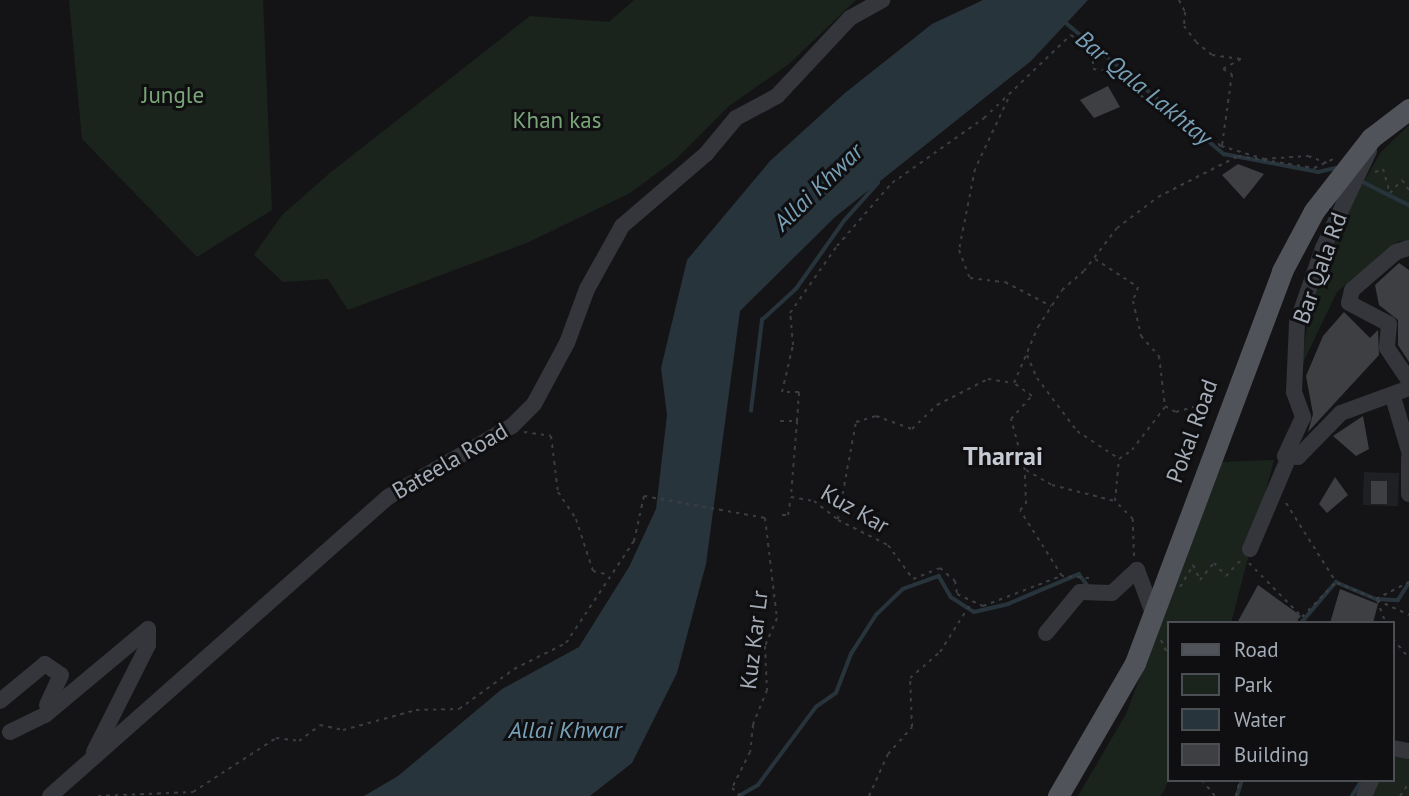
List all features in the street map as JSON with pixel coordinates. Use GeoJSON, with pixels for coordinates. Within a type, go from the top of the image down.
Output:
{"type":"FeatureCollection","features":[{"type":"Feature","properties":{"kind":"main road","name":"Pokal Road"},"geometry":{"type":"LineString","coordinates":[[1058,796],[1135,663],[1282,271],[1314,211],[1371,138],[1409,108]]}},
{"type":"Feature","properties":{"kind":"street","name":"Bateela Road"},"geometry":{"type":"LineString","coordinates":[[50,796],[93,755],[388,497],[505,430],[534,404],[566,343],[587,289],[622,226],[706,153],[736,118],[777,96],[850,18],[882,0]]}},
{"type":"Feature","properties":{"kind":"street","name":"Bar Qala Rd"},"geometry":{"type":"LineString","coordinates":[[1250,549],[1288,459],[1285,451],[1303,417],[1294,392],[1297,323],[1323,248],[1363,162],[1371,138]]}},
{"type":"Feature","properties":{"kind":"street"},"geometry":{"type":"LineString","coordinates":[[1409,248],[1396,252],[1352,290],[1349,301],[1354,309],[1385,321],[1391,330],[1387,348],[1409,381]]}},
{"type":"Feature","properties":{"kind":"street"},"geometry":{"type":"LineString","coordinates":[[1288,459],[1312,445],[1336,415],[1393,397],[1409,388]]}},
{"type":"Feature","properties":{"kind":"street"},"geometry":{"type":"LineString","coordinates":[[1393,397],[1409,451]]}},
{"type":"Feature","properties":{"kind":"street"},"geometry":{"type":"LineString","coordinates":[[1409,458],[1409,494]]}},
{"type":"Feature","properties":{"kind":"street"},"geometry":{"type":"LineString","coordinates":[[1046,633],[1080,592],[1091,589],[1112,593],[1137,570],[1153,613]]}},
{"type":"Feature","properties":{"kind":"street"},"geometry":{"type":"LineString","coordinates":[[10,732],[28,724],[148,629],[148,645],[93,755]]}},
{"type":"Feature","properties":{"kind":"street"},"geometry":{"type":"LineString","coordinates":[[0,701],[40,665],[57,670],[60,688],[28,724]]}},
{"type":"Feature","properties":{"kind":"path"},"geometry":{"type":"LineString","coordinates":[[1179,0],[1185,12],[1184,26],[1196,42],[1212,55],[1241,59],[1223,69],[1233,74],[1221,146]]}},
{"type":"Feature","properties":{"kind":"path"},"geometry":{"type":"LineString","coordinates":[[1052,307],[1005,282],[970,278],[959,250],[975,169],[1009,97],[1071,35],[1093,52],[1093,69],[1127,73],[1135,80],[1133,91],[1193,121],[1221,146],[1264,159],[1308,156],[1327,163]]}},
{"type":"Feature","properties":{"kind":"path","name":"Kuz Kar"},"geometry":{"type":"LineString","coordinates":[[782,515],[788,515],[791,497],[799,393],[782,392],[793,345],[790,313],[861,214],[892,183],[1009,97]]}},
{"type":"Feature","properties":{"kind":"path"},"geometry":{"type":"LineString","coordinates":[[1014,383],[1052,307],[1127,218],[1238,156],[1265,164],[1314,168],[1343,153]]}},
{"type":"Feature","properties":{"kind":"path"},"geometry":{"type":"LineString","coordinates":[[1363,162],[1368,174],[1383,169],[1390,193],[1402,180],[1409,190]]}},
{"type":"Feature","properties":{"kind":"path"},"geometry":{"type":"LineString","coordinates":[[1094,259],[1138,287],[1133,301],[1141,336],[1160,356],[1165,406],[1132,450],[1119,458]]}},
{"type":"Feature","properties":{"kind":"path"},"geometry":{"type":"LineString","coordinates":[[1027,355],[1037,379],[1077,431],[1119,458]]}},
{"type":"Feature","properties":{"kind":"path"},"geometry":{"type":"LineString","coordinates":[[838,520],[856,422],[876,416],[912,429],[937,405],[988,379],[1014,383],[1032,396],[1011,419],[1025,470],[1026,504],[1020,510],[1062,576]]}},
{"type":"Feature","properties":{"kind":"path"},"geometry":{"type":"LineString","coordinates":[[1165,406],[1176,412],[1194,407],[1209,412]]}},
{"type":"Feature","properties":{"kind":"path"},"geometry":{"type":"LineString","coordinates":[[780,421],[797,421]]}},
{"type":"Feature","properties":{"kind":"path"},"geometry":{"type":"LineString","coordinates":[[98,796],[193,792],[276,738],[299,741],[320,726],[344,730],[416,710],[459,709],[514,669],[566,643],[610,576],[593,571],[576,519],[558,492],[551,436],[505,430]]}},
{"type":"Feature","properties":{"kind":"path"},"geometry":{"type":"LineString","coordinates":[[1115,501],[1119,458]]}},
{"type":"Feature","properties":{"kind":"path"},"geometry":{"type":"LineString","coordinates":[[1025,470],[1052,485],[1115,501],[1133,519],[1137,570]]}},
{"type":"Feature","properties":{"kind":"path"},"geometry":{"type":"LineString","coordinates":[[1278,483],[1312,550],[1336,582],[1409,615]]}},
{"type":"Feature","properties":{"kind":"path","name":"Kuz Kar Lr"},"geometry":{"type":"LineString","coordinates":[[610,576],[634,541],[644,496],[732,509],[765,518],[777,618],[765,646],[767,690],[753,725],[750,752],[732,788],[741,796]]}},
{"type":"Feature","properties":{"kind":"path","name":"Kuz Kar"},"geometry":{"type":"LineString","coordinates":[[791,497],[814,500],[838,520],[888,545],[914,579],[940,568],[956,581],[957,594],[968,595],[971,602]]}},
{"type":"Feature","properties":{"kind":"path"},"geometry":{"type":"LineString","coordinates":[[1177,589],[1193,565],[1200,580],[1214,563],[1226,576],[1250,549]]}},
{"type":"Feature","properties":{"kind":"path"},"geometry":{"type":"LineString","coordinates":[[1250,549],[1248,566],[1301,616]]}},
{"type":"Feature","properties":{"kind":"path"},"geometry":{"type":"LineString","coordinates":[[869,796],[888,754],[912,727],[911,678],[947,643],[971,602],[992,604],[1062,576],[1086,574],[1091,589]]}},
{"type":"Feature","properties":{"kind":"path"},"geometry":{"type":"LineString","coordinates":[[1297,621],[1336,582]]}},
{"type":"Feature","properties":{"kind":"path"},"geometry":{"type":"LineString","coordinates":[[1376,599],[1389,597],[1409,582]]}},
{"type":"Feature","properties":{"kind":"path"},"geometry":{"type":"LineString","coordinates":[[1376,599],[1385,621]]}},
{"type":"Feature","properties":{"kind":"path"},"geometry":{"type":"LineString","coordinates":[[1395,642],[1409,659]]}},
{"type":"Feature","properties":{"kind":"path"},"geometry":{"type":"LineString","coordinates":[[1204,782],[1215,796]]}},
{"type":"Feature","properties":{"kind":"path"},"geometry":{"type":"LineString","coordinates":[[1400,796],[1409,783]]}},
{"type":"Feature","properties":{"kind":"shaded area"},"geometry":{"type":"Polygon","coordinates":[[[1364,472],[1399,473],[1398,506],[1363,505],[1364,472]]]}},
{"type":"Feature","properties":{"kind":"green space","name":"Jungle"},"geometry":{"type":"Polygon","coordinates":[[[69,0],[263,0],[272,210],[197,257],[82,139],[69,0]]]}},
{"type":"Feature","properties":{"kind":"green space","name":"Khan kas"},"geometry":{"type":"Polygon","coordinates":[[[634,0],[856,0],[789,64],[729,106],[676,159],[630,193],[529,242],[348,310],[328,279],[283,282],[254,255],[282,215],[331,172],[530,16],[609,22],[634,0]]]}},
{"type":"Feature","properties":{"kind":"green space"},"geometry":{"type":"Polygon","coordinates":[[[1409,125],[1409,242],[1399,241],[1337,292],[1300,369],[1312,298],[1349,207],[1381,152],[1409,125]]]}},
{"type":"Feature","properties":{"kind":"green space"},"geometry":{"type":"Polygon","coordinates":[[[1274,460],[1232,621],[1168,621],[1168,781],[1164,791],[1160,796],[1078,796],[1126,714],[1222,462],[1274,460]]]}},
{"type":"Feature","properties":{"kind":"green space"},"geometry":{"type":"Polygon","coordinates":[[[1395,750],[1409,760],[1409,796],[1357,796],[1368,782],[1395,782],[1395,750]]]}},
{"type":"Feature","properties":{"kind":"water","name":"Allai Khwar"},"geometry":{"type":"Polygon","coordinates":[[[983,0],[1088,0],[1031,61],[835,217],[740,311],[706,564],[677,673],[632,763],[590,796],[364,796],[398,776],[502,689],[579,647],[629,567],[656,509],[667,415],[661,368],[687,260],[770,161],[845,93],[932,24],[983,0]]]}},
{"type":"Feature","properties":{"kind":"building"},"geometry":{"type":"Polygon","coordinates":[[[1108,86],[1120,107],[1094,118],[1080,100],[1108,86]]]}},
{"type":"Feature","properties":{"kind":"building"},"geometry":{"type":"Polygon","coordinates":[[[1238,164],[1264,174],[1244,199],[1222,175],[1238,164]]]}},
{"type":"Feature","properties":{"kind":"building"},"geometry":{"type":"Polygon","coordinates":[[[1399,263],[1409,270],[1409,362],[1398,345],[1398,320],[1379,305],[1375,285],[1399,263]]]}},
{"type":"Feature","properties":{"kind":"building"},"geometry":{"type":"Polygon","coordinates":[[[1344,312],[1370,338],[1378,330],[1379,355],[1308,432],[1313,414],[1306,376],[1323,336],[1344,312]]]}},
{"type":"Feature","properties":{"kind":"building"},"geometry":{"type":"Polygon","coordinates":[[[1363,416],[1369,449],[1356,456],[1333,436],[1363,416]]]}},
{"type":"Feature","properties":{"kind":"building"},"geometry":{"type":"Polygon","coordinates":[[[1335,477],[1348,495],[1327,513],[1319,504],[1335,477]]]}},
{"type":"Feature","properties":{"kind":"building"},"geometry":{"type":"Polygon","coordinates":[[[1371,481],[1387,481],[1387,504],[1371,504],[1371,481]]]}},
{"type":"Feature","properties":{"kind":"building"},"geometry":{"type":"Polygon","coordinates":[[[1258,585],[1301,616],[1297,621],[1238,621],[1258,585]]]}},
{"type":"Feature","properties":{"kind":"building"},"geometry":{"type":"Polygon","coordinates":[[[1340,589],[1378,604],[1374,621],[1331,621],[1340,589]]]}},
{"type":"Feature","properties":{"kind":"waterway","name":"Bar Qala Lakhtay"},"geometry":{"type":"LineString","coordinates":[[1065,22],[1224,154],[1318,172],[1336,168]]}},
{"type":"Feature","properties":{"kind":"waterway","name":"Bar Qala Lakhtay"},"geometry":{"type":"LineString","coordinates":[[1361,181],[1409,205]]}},
{"type":"Feature","properties":{"kind":"waterway"},"geometry":{"type":"LineString","coordinates":[[751,411],[762,320],[796,289],[844,221],[878,183]]}},
{"type":"Feature","properties":{"kind":"waterway"},"geometry":{"type":"LineString","coordinates":[[739,796],[758,785],[816,707],[836,693],[851,654],[876,615],[903,589],[939,576],[951,597],[974,612],[1008,604],[1079,574],[1088,586]]}},
{"type":"Feature","properties":{"kind":"waterway"},"geometry":{"type":"LineString","coordinates":[[1303,621],[1336,582],[1376,599],[1398,600],[1409,583]]}},
{"type":"Feature","properties":{"kind":"waterway"},"geometry":{"type":"LineString","coordinates":[[1237,796],[1241,782]]}},
{"type":"Feature","properties":{"kind":"waterway"},"geometry":{"type":"LineString","coordinates":[[1352,796],[1361,782]]}},
{"type":"Feature","properties":{"kind":"district","name":"Tharrai"},"geometry":{"type":"Point","coordinates":[1003,456]}}]}
